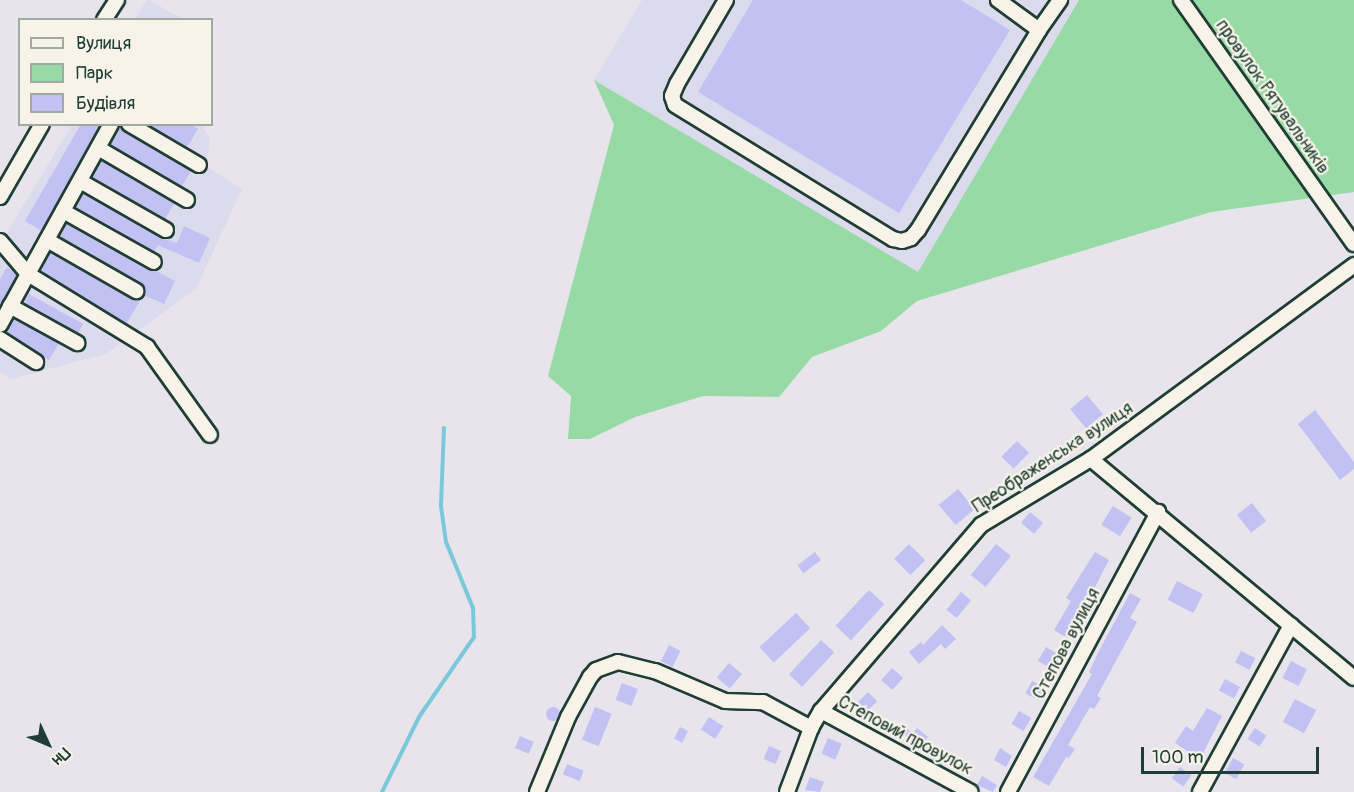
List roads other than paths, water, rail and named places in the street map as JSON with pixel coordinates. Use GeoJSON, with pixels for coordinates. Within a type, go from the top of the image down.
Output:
{"type":"FeatureCollection","features":[{"type":"Feature","properties":{"kind":"street"},"geometry":{"type":"LineString","coordinates":[[105,18],[117,0]]}},
{"type":"Feature","properties":{"kind":"street"},"geometry":{"type":"LineString","coordinates":[[726,0],[677,84],[672,96],[675,105],[873,227],[902,241],[911,238],[918,230],[1039,30],[1060,0]]}},
{"type":"Feature","properties":{"kind":"street"},"geometry":{"type":"LineString","coordinates":[[998,0],[1039,30]]}},
{"type":"Feature","properties":{"kind":"street","name":"провулок Рятувальників"},"geometry":{"type":"LineString","coordinates":[[1181,0],[1354,244]]}},
{"type":"Feature","properties":{"kind":"street"},"geometry":{"type":"LineString","coordinates":[[0,197],[41,126]]}},
{"type":"Feature","properties":{"kind":"street"},"geometry":{"type":"LineString","coordinates":[[0,325],[110,126]]}},
{"type":"Feature","properties":{"kind":"street"},"geometry":{"type":"LineString","coordinates":[[132,126],[199,165]]}},
{"type":"Feature","properties":{"kind":"street"},"geometry":{"type":"LineString","coordinates":[[98,148],[187,200]]}},
{"type":"Feature","properties":{"kind":"street"},"geometry":{"type":"LineString","coordinates":[[80,181],[166,230]]}},
{"type":"Feature","properties":{"kind":"street"},"geometry":{"type":"LineString","coordinates":[[63,211],[154,262]]}},
{"type":"Feature","properties":{"kind":"street"},"geometry":{"type":"LineString","coordinates":[[47,240],[136,291]]}},
{"type":"Feature","properties":{"kind":"street"},"geometry":{"type":"LineString","coordinates":[[0,241],[28,274],[147,347],[210,435]]}},
{"type":"Feature","properties":{"kind":"street","name":"Преображенська вулиця"},"geometry":{"type":"LineString","coordinates":[[787,792],[811,728],[821,711],[981,525],[1091,459],[1354,265]]}},
{"type":"Feature","properties":{"kind":"street"},"geometry":{"type":"LineString","coordinates":[[10,306],[77,343]]}},
{"type":"Feature","properties":{"kind":"street"},"geometry":{"type":"LineString","coordinates":[[0,339],[36,362]]}},
{"type":"Feature","properties":{"kind":"street"},"geometry":{"type":"LineString","coordinates":[[1091,459],[1158,512],[1354,678]]}},
{"type":"Feature","properties":{"kind":"street","name":"Степова вулиця"},"geometry":{"type":"LineString","coordinates":[[1008,792],[1158,512]]}},
{"type":"Feature","properties":{"kind":"street"},"geometry":{"type":"LineString","coordinates":[[1200,792],[1291,625]]}},
{"type":"Feature","properties":{"kind":"street"},"geometry":{"type":"LineString","coordinates":[[537,792],[568,717],[590,678],[596,670],[618,662],[655,671],[725,701],[764,702],[811,728]]}},
{"type":"Feature","properties":{"kind":"street","name":"Степовий провулок"},"geometry":{"type":"LineString","coordinates":[[821,711],[971,792]]}},
{"type":"Feature","properties":{"kind":"waterway"},"geometry":{"type":"LineString","coordinates":[[382,792],[419,717],[474,637],[473,608],[446,542],[441,505],[444,428]]}}]}
